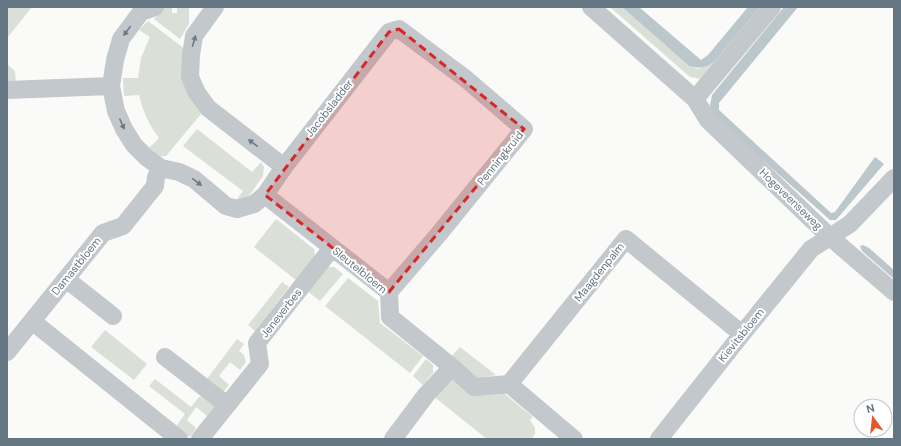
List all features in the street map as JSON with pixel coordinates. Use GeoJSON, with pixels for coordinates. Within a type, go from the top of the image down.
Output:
{"type":"FeatureCollection","features":[{"type":"Feature","properties":{"kind":"street"},"geometry":{"type":"LineString","coordinates":[[155,7],[141,12],[121,39],[115,60],[111,86],[116,111],[124,129],[134,145],[161,168],[179,172],[194,179],[226,206],[237,209],[254,204],[265,194]]}},
{"type":"Feature","properties":{"kind":"street"},"geometry":{"type":"LineString","coordinates":[[215,7],[194,36],[190,55],[190,77],[197,93],[208,108],[284,167]]}},
{"type":"Feature","properties":{"kind":"street","name":"Hogeveenseweg"},"geometry":{"type":"LineString","coordinates":[[591,7],[695,98],[708,120],[830,237],[894,292]]}},
{"type":"Feature","properties":{"kind":"street"},"geometry":{"type":"LineString","coordinates":[[695,98],[772,7]]}},
{"type":"Feature","properties":{"kind":"street","name":"Jacobsladder"},"geometry":{"type":"LineString","coordinates":[[265,194],[284,167],[389,32],[399,29]]}},
{"type":"Feature","properties":{"kind":"street","name":"Penningkruid"},"geometry":{"type":"LineString","coordinates":[[389,292],[438,236],[524,129],[466,79],[399,29]]}},
{"type":"Feature","properties":{"kind":"street"},"geometry":{"type":"LineString","coordinates":[[7,90],[111,86]]}},
{"type":"Feature","properties":{"kind":"street","name":"Damastbloem"},"geometry":{"type":"LineString","coordinates":[[7,352],[103,233],[123,226],[155,186],[156,177],[161,168]]}},
{"type":"Feature","properties":{"kind":"street","name":"Kievitsbloem"},"geometry":{"type":"LineString","coordinates":[[659,439],[811,249],[850,224],[894,178]]}},
{"type":"Feature","properties":{"kind":"street","name":"Sleutelbloem"},"geometry":{"type":"LineString","coordinates":[[265,194],[389,292],[390,317],[474,386],[509,384]]}},
{"type":"Feature","properties":{"kind":"street","name":"Maagdenpalm"},"geometry":{"type":"LineString","coordinates":[[509,384],[626,239],[742,334]]}},
{"type":"Feature","properties":{"kind":"street","name":"Jeneverbes"},"geometry":{"type":"LineString","coordinates":[[200,439],[260,364],[257,343],[332,248]]}},
{"type":"Feature","properties":{"kind":"street"},"geometry":{"type":"LineString","coordinates":[[66,278],[113,316]]}},
{"type":"Feature","properties":{"kind":"street"},"geometry":{"type":"LineString","coordinates":[[32,321],[179,439]]}},
{"type":"Feature","properties":{"kind":"street"},"geometry":{"type":"LineString","coordinates":[[165,357],[227,405]]}},
{"type":"Feature","properties":{"kind":"street"},"geometry":{"type":"LineString","coordinates":[[393,439],[426,395],[452,367]]}},
{"type":"Feature","properties":{"kind":"street"},"geometry":{"type":"LineString","coordinates":[[509,384],[574,439]]}},
{"type":"Feature","properties":{"kind":"highlighted area"},"geometry":{"type":"Polygon","coordinates":[[[399,29],[524,129],[389,292],[265,195],[389,32],[399,29]]]}},
{"type":"Feature","properties":{"kind":"shaded area"},"geometry":{"type":"Polygon","coordinates":[[[10,7],[32,7],[7,38],[7,10],[10,7]]]}},
{"type":"Feature","properties":{"kind":"shaded area"},"geometry":{"type":"Polygon","coordinates":[[[177,7],[189,7],[189,24],[180,39],[154,19],[164,8],[172,8],[172,13],[177,13],[177,7]]]}},
{"type":"Feature","properties":{"kind":"shaded area"},"geometry":{"type":"Polygon","coordinates":[[[610,7],[622,7],[689,66],[698,69],[714,62],[760,7],[763,7],[707,75],[700,79],[690,77],[610,7]]]}},
{"type":"Feature","properties":{"kind":"shaded area"},"geometry":{"type":"Polygon","coordinates":[[[622,7],[639,7],[701,60],[708,55],[748,7],[760,7],[714,62],[705,67],[699,68],[689,66],[622,7]]]}},
{"type":"Feature","properties":{"kind":"shaded area"},"geometry":{"type":"Polygon","coordinates":[[[784,7],[798,7],[719,103],[719,110],[831,213],[835,212],[875,157],[884,164],[836,220],[830,220],[712,115],[710,105],[712,95],[784,7]]]}},
{"type":"Feature","properties":{"kind":"shaded area"},"geometry":{"type":"Polygon","coordinates":[[[148,21],[185,49],[192,101],[201,114],[166,156],[160,156],[149,148],[159,138],[147,118],[139,95],[124,96],[123,78],[138,78],[141,58],[150,37],[139,30],[148,21]]]}},
{"type":"Feature","properties":{"kind":"shaded area"},"geometry":{"type":"Polygon","coordinates":[[[7,64],[15,71],[16,83],[7,83],[7,64]]]}},
{"type":"Feature","properties":{"kind":"shaded area"},"geometry":{"type":"Polygon","coordinates":[[[197,129],[252,172],[261,162],[264,167],[263,176],[246,200],[235,202],[243,191],[183,146],[197,129]]]}},
{"type":"Feature","properties":{"kind":"shaded area"},"geometry":{"type":"Polygon","coordinates":[[[276,219],[314,249],[315,257],[296,280],[254,247],[276,219]]]}},
{"type":"Feature","properties":{"kind":"shaded area"},"geometry":{"type":"Polygon","coordinates":[[[863,245],[869,248],[894,270],[894,279],[862,251],[860,246],[863,245]]]}},
{"type":"Feature","properties":{"kind":"shaded area"},"geometry":{"type":"Polygon","coordinates":[[[325,267],[334,267],[343,274],[320,301],[306,290],[325,267]]]}},
{"type":"Feature","properties":{"kind":"shaded area"},"geometry":{"type":"Polygon","coordinates":[[[348,278],[378,301],[380,323],[423,356],[410,373],[325,306],[348,278]]]}},
{"type":"Feature","properties":{"kind":"shaded area"},"geometry":{"type":"Polygon","coordinates":[[[282,282],[289,287],[255,331],[248,325],[282,282]]]}},
{"type":"Feature","properties":{"kind":"shaded area"},"geometry":{"type":"Polygon","coordinates":[[[105,330],[147,364],[134,380],[91,347],[105,330]]]}},
{"type":"Feature","properties":{"kind":"shaded area"},"geometry":{"type":"Polygon","coordinates":[[[237,339],[244,344],[239,351],[244,355],[246,362],[240,370],[230,362],[219,376],[229,385],[221,395],[204,383],[237,339]]]}},
{"type":"Feature","properties":{"kind":"shaded area"},"geometry":{"type":"Polygon","coordinates":[[[460,347],[496,375],[478,378],[473,377],[450,358],[460,347]]]}},
{"type":"Feature","properties":{"kind":"shaded area"},"geometry":{"type":"Polygon","coordinates":[[[426,359],[433,365],[433,373],[423,385],[413,376],[426,359]]]}},
{"type":"Feature","properties":{"kind":"shaded area"},"geometry":{"type":"Polygon","coordinates":[[[155,379],[191,407],[199,397],[203,396],[215,406],[207,416],[196,407],[187,420],[196,428],[190,437],[176,428],[185,414],[149,386],[155,379]]]}},
{"type":"Feature","properties":{"kind":"shaded area"},"geometry":{"type":"Polygon","coordinates":[[[453,380],[471,394],[501,391],[533,417],[530,420],[535,428],[535,434],[531,439],[487,439],[433,396],[445,381],[453,380]]]}}]}
